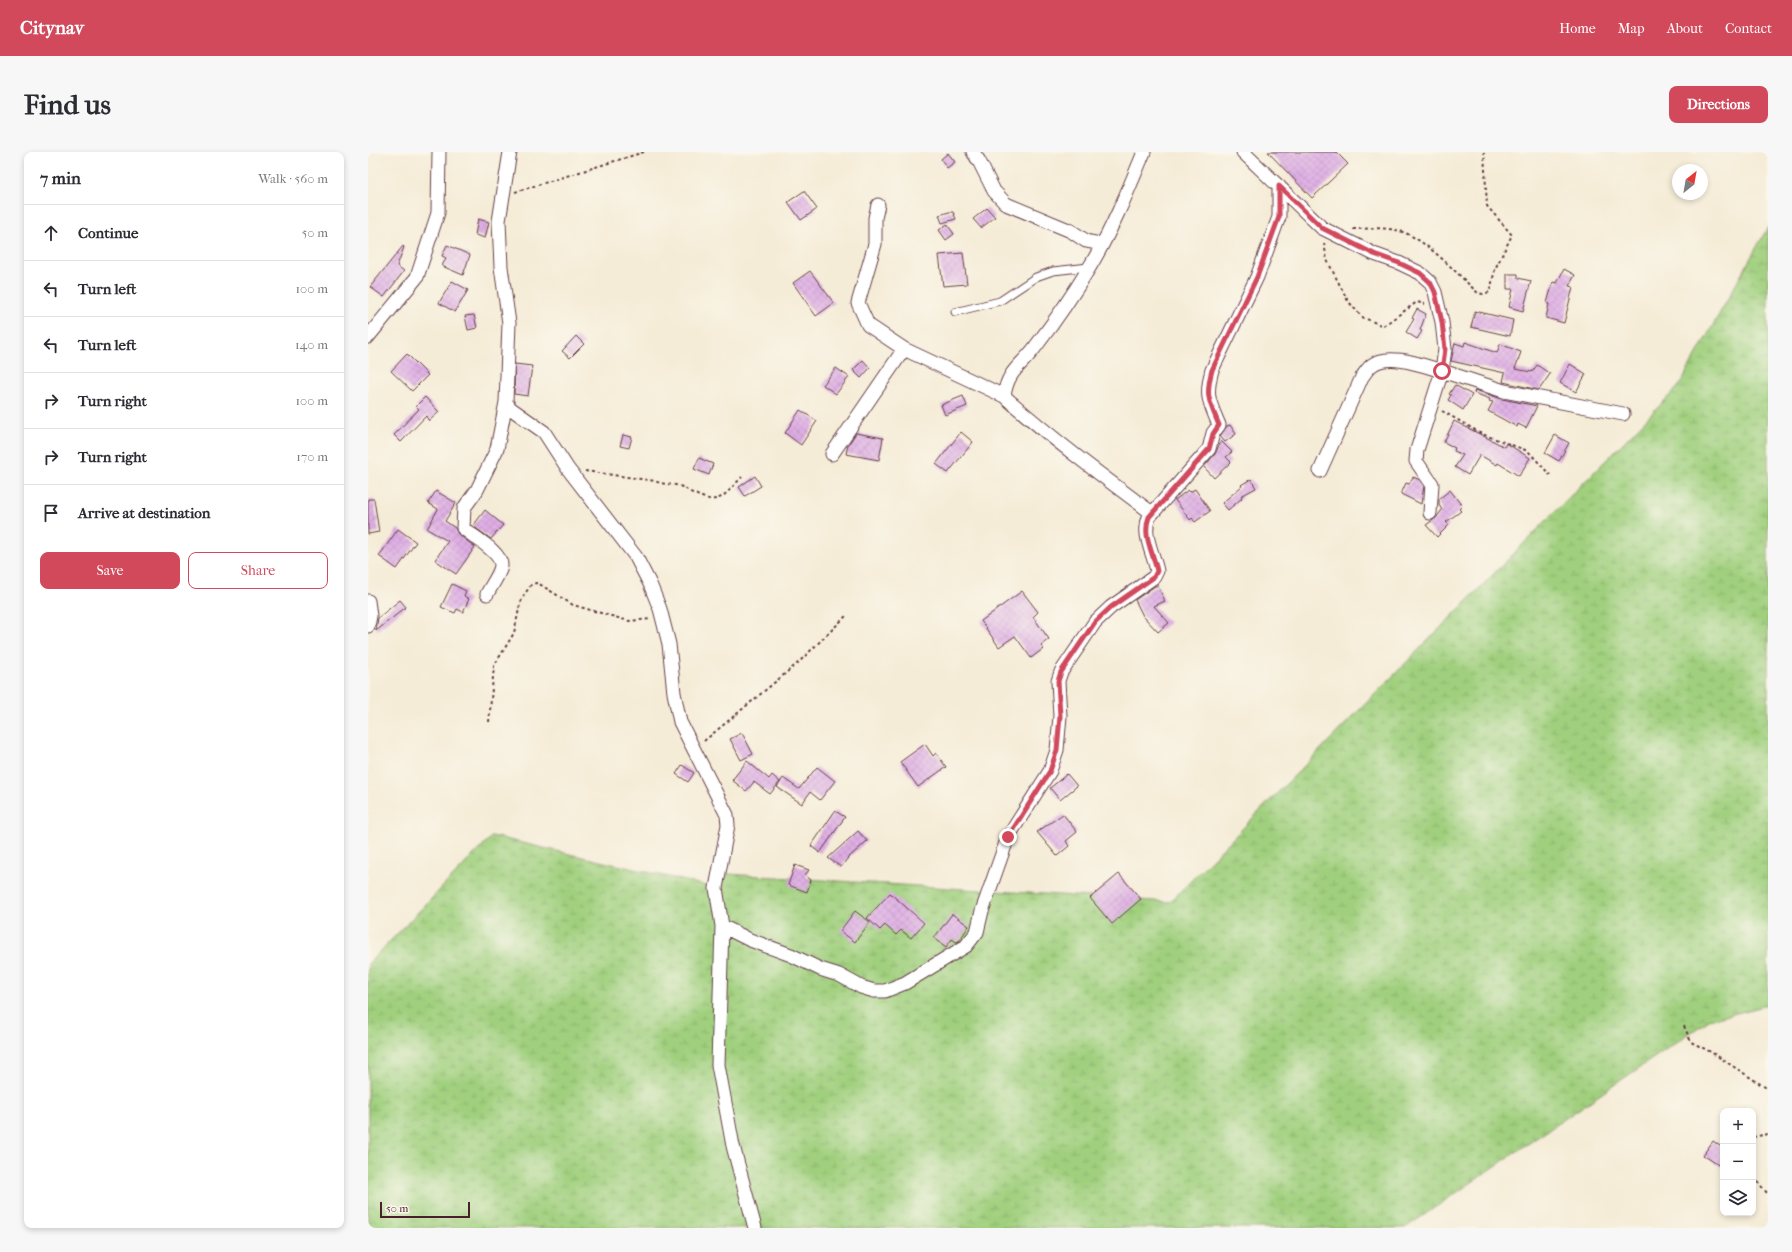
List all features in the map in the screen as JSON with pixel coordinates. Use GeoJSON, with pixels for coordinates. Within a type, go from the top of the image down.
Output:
{"type":"FeatureCollection","features":[{"type":"Feature","properties":{"kind":"street"},"geometry":{"type":"LineString","coordinates":[[368,337],[373,322],[417,277],[438,213],[438,152]]}},
{"type":"Feature","properties":{"kind":"street"},"geometry":{"type":"LineString","coordinates":[[487,594],[501,567],[500,558],[491,549],[463,528],[463,524],[464,508],[478,490],[496,449],[506,402],[509,323],[501,267],[499,221],[510,152]]}},
{"type":"Feature","properties":{"kind":"street"},"geometry":{"type":"LineString","coordinates":[[972,152],[979,161],[994,191],[1006,204],[1071,231],[1086,241],[1101,244]]}},
{"type":"Feature","properties":{"kind":"street"},"geometry":{"type":"LineString","coordinates":[[1004,396],[1006,382],[1015,369],[1035,348],[1090,267],[1133,180],[1144,152]]}},
{"type":"Feature","properties":{"kind":"street"},"geometry":{"type":"LineString","coordinates":[[1243,152],[1322,228],[1374,254],[1399,263],[1420,273],[1430,282],[1437,298],[1442,322],[1445,349],[1442,371],[1417,450],[1416,461],[1432,484],[1430,513]]}},
{"type":"Feature","properties":{"kind":"street"},"geometry":{"type":"LineString","coordinates":[[722,926],[750,940],[791,955],[820,969],[838,975],[861,987],[874,991],[885,991],[905,983],[966,946],[977,932],[982,911],[1008,837],[1050,771],[1057,750],[1060,716],[1058,681],[1061,672],[1095,622],[1111,607],[1136,588],[1148,583],[1154,577],[1157,571],[1146,533],[1146,526],[1152,513],[1209,449],[1213,434],[1219,425],[1208,398],[1208,386],[1212,370],[1257,277],[1279,217],[1279,186]]}},
{"type":"Feature","properties":{"kind":"street"},"geometry":{"type":"LineString","coordinates":[[878,205],[875,218],[875,244],[858,303],[868,325],[904,349],[1004,396],[1068,450],[1152,513]]}},
{"type":"Feature","properties":{"kind":"street"},"geometry":{"type":"LineString","coordinates":[[832,454],[904,349]]}},
{"type":"Feature","properties":{"kind":"street"},"geometry":{"type":"LineString","coordinates":[[1320,471],[1362,377],[1372,364],[1384,359],[1396,359],[1442,371],[1504,391],[1623,414]]}},
{"type":"Feature","properties":{"kind":"street"},"geometry":{"type":"LineString","coordinates":[[506,402],[510,408],[544,432],[568,469],[636,557],[650,584],[669,644],[674,693],[680,722],[727,815],[728,825],[716,888],[722,926],[718,1065],[733,1146],[755,1228]]}},
{"type":"Feature","properties":{"kind":"street"},"geometry":{"type":"LineString","coordinates":[[368,601],[370,616],[368,626]]}},
{"type":"Feature","properties":{"kind":"lane"},"geometry":{"type":"LineString","coordinates":[[955,312],[1000,301],[1042,275],[1090,267]]}},
{"type":"Feature","properties":{"kind":"path"},"geometry":{"type":"LineString","coordinates":[[503,195],[644,152]]}},
{"type":"Feature","properties":{"kind":"path"},"geometry":{"type":"LineString","coordinates":[[1350,229],[1395,230],[1405,232],[1460,274],[1478,293],[1490,292],[1495,269],[1512,235],[1487,206],[1484,152]]}},
{"type":"Feature","properties":{"kind":"path"},"geometry":{"type":"LineString","coordinates":[[1322,228],[1327,260],[1348,302],[1362,317],[1382,326],[1418,302],[1429,305]]}},
{"type":"Feature","properties":{"kind":"path"},"geometry":{"type":"LineString","coordinates":[[1432,406],[1482,434],[1528,451],[1550,475]]}},
{"type":"Feature","properties":{"kind":"path"},"geometry":{"type":"LineString","coordinates":[[568,469],[656,481],[664,485],[678,485],[691,493],[712,501],[720,499],[742,478]]}},
{"type":"Feature","properties":{"kind":"path"},"geometry":{"type":"LineString","coordinates":[[489,722],[494,666],[514,633],[518,624],[520,604],[532,584],[536,583],[541,585],[573,605],[630,621],[662,618]]}},
{"type":"Feature","properties":{"kind":"path"},"geometry":{"type":"LineString","coordinates":[[694,750],[798,663],[847,615]]}},
{"type":"Feature","properties":{"kind":"path"},"geometry":{"type":"LineString","coordinates":[[1684,1026],[1691,1042],[1711,1052],[1768,1089]]}},
{"type":"Feature","properties":{"kind":"path"},"geometry":{"type":"LineString","coordinates":[[1756,1136],[1768,1134]]}},
{"type":"Feature","properties":{"kind":"path"},"geometry":{"type":"LineString","coordinates":[[1756,1180],[1768,1194]]}},
{"type":"Feature","properties":{"kind":"green space"},"geometry":{"type":"Polygon","coordinates":[[[1768,227],[1768,1005],[1709,1020],[1405,1228],[368,1228],[368,964],[492,836],[716,888],[728,874],[1170,902],[1679,386],[1768,227]]]}},
{"type":"Feature","properties":{"kind":"building"},"geometry":{"type":"Polygon","coordinates":[[[1268,152],[1336,152],[1348,164],[1312,198],[1268,152]]]}},
{"type":"Feature","properties":{"kind":"building"},"geometry":{"type":"Polygon","coordinates":[[[948,153],[955,162],[947,168],[941,159],[948,153]]]}},
{"type":"Feature","properties":{"kind":"building"},"geometry":{"type":"Polygon","coordinates":[[[804,191],[817,209],[801,220],[788,202],[804,191]]]}},
{"type":"Feature","properties":{"kind":"building"},"geometry":{"type":"Polygon","coordinates":[[[987,208],[995,217],[981,228],[973,219],[987,208]]]}},
{"type":"Feature","properties":{"kind":"building"},"geometry":{"type":"Polygon","coordinates":[[[953,212],[956,219],[942,223],[939,215],[953,212]]]}},
{"type":"Feature","properties":{"kind":"building"},"geometry":{"type":"Polygon","coordinates":[[[478,219],[489,222],[485,238],[475,235],[478,219]]]}},
{"type":"Feature","properties":{"kind":"building"},"geometry":{"type":"Polygon","coordinates":[[[947,224],[954,234],[946,240],[939,230],[947,224]]]}},
{"type":"Feature","properties":{"kind":"building"},"geometry":{"type":"Polygon","coordinates":[[[447,245],[470,255],[463,275],[442,266],[446,258],[442,256],[447,245]]]}},
{"type":"Feature","properties":{"kind":"building"},"geometry":{"type":"Polygon","coordinates":[[[403,246],[404,247],[397,266],[404,271],[384,297],[370,287],[403,246]]]}},
{"type":"Feature","properties":{"kind":"building"},"geometry":{"type":"Polygon","coordinates":[[[963,253],[967,284],[943,286],[939,255],[963,253]]]}},
{"type":"Feature","properties":{"kind":"building"},"geometry":{"type":"Polygon","coordinates":[[[1564,269],[1575,275],[1569,286],[1573,287],[1564,323],[1546,318],[1549,304],[1547,303],[1553,282],[1557,283],[1564,269]]]}},
{"type":"Feature","properties":{"kind":"building"},"geometry":{"type":"Polygon","coordinates":[[[810,271],[834,303],[816,316],[793,283],[810,271]]]}},
{"type":"Feature","properties":{"kind":"building"},"geometry":{"type":"Polygon","coordinates":[[[1507,274],[1518,274],[1518,278],[1531,281],[1523,311],[1509,307],[1513,289],[1507,289],[1507,274]]]}},
{"type":"Feature","properties":{"kind":"building"},"geometry":{"type":"Polygon","coordinates":[[[452,281],[468,290],[455,312],[439,303],[452,281]]]}},
{"type":"Feature","properties":{"kind":"building"},"geometry":{"type":"Polygon","coordinates":[[[1417,309],[1426,314],[1420,330],[1422,331],[1417,339],[1406,332],[1414,319],[1412,318],[1417,309]]]}},
{"type":"Feature","properties":{"kind":"building"},"geometry":{"type":"Polygon","coordinates":[[[1475,311],[1513,320],[1510,336],[1471,327],[1475,311]]]}},
{"type":"Feature","properties":{"kind":"building"},"geometry":{"type":"Polygon","coordinates":[[[474,315],[477,328],[468,330],[465,316],[474,315]]]}},
{"type":"Feature","properties":{"kind":"building"},"geometry":{"type":"Polygon","coordinates":[[[576,336],[584,344],[570,358],[562,351],[576,336]]]}},
{"type":"Feature","properties":{"kind":"building"},"geometry":{"type":"Polygon","coordinates":[[[1465,342],[1497,353],[1500,344],[1521,352],[1515,369],[1532,372],[1537,365],[1550,374],[1539,390],[1503,382],[1505,373],[1451,361],[1455,343],[1464,346],[1465,342]]]}},
{"type":"Feature","properties":{"kind":"building"},"geometry":{"type":"Polygon","coordinates":[[[407,354],[428,375],[412,391],[391,371],[407,354]]]}},
{"type":"Feature","properties":{"kind":"building"},"geometry":{"type":"Polygon","coordinates":[[[863,360],[870,368],[861,378],[853,370],[863,360]]]}},
{"type":"Feature","properties":{"kind":"building"},"geometry":{"type":"Polygon","coordinates":[[[515,364],[532,366],[528,396],[514,394],[515,364]]]}},
{"type":"Feature","properties":{"kind":"building"},"geometry":{"type":"Polygon","coordinates":[[[1570,364],[1586,374],[1576,392],[1560,383],[1570,364]]]}},
{"type":"Feature","properties":{"kind":"building"},"geometry":{"type":"Polygon","coordinates":[[[836,368],[849,377],[836,394],[823,385],[836,368]]]}},
{"type":"Feature","properties":{"kind":"building"},"geometry":{"type":"Polygon","coordinates":[[[1455,385],[1472,395],[1463,410],[1448,400],[1451,395],[1449,394],[1455,385]]]}},
{"type":"Feature","properties":{"kind":"building"},"geometry":{"type":"Polygon","coordinates":[[[1475,390],[1502,399],[1537,406],[1526,428],[1518,424],[1517,427],[1488,411],[1493,402],[1489,401],[1490,399],[1474,393],[1475,390]]]}},
{"type":"Feature","properties":{"kind":"building"},"geometry":{"type":"Polygon","coordinates":[[[963,396],[967,406],[945,415],[941,405],[963,396]]]}},
{"type":"Feature","properties":{"kind":"building"},"geometry":{"type":"Polygon","coordinates":[[[425,397],[439,412],[429,421],[426,416],[401,442],[394,435],[419,409],[416,406],[425,397]]]}},
{"type":"Feature","properties":{"kind":"building"},"geometry":{"type":"Polygon","coordinates":[[[800,410],[817,421],[801,445],[785,433],[800,410]]]}},
{"type":"Feature","properties":{"kind":"building"},"geometry":{"type":"Polygon","coordinates":[[[1454,421],[1505,447],[1506,443],[1530,458],[1519,476],[1498,463],[1497,465],[1480,455],[1468,475],[1455,467],[1463,455],[1454,451],[1455,448],[1444,442],[1454,421]]]}},
{"type":"Feature","properties":{"kind":"building"},"geometry":{"type":"Polygon","coordinates":[[[1230,425],[1236,434],[1225,442],[1220,436],[1227,426],[1230,425]]]}},
{"type":"Feature","properties":{"kind":"building"},"geometry":{"type":"Polygon","coordinates":[[[961,432],[973,442],[948,473],[936,464],[961,432]]]}},
{"type":"Feature","properties":{"kind":"building"},"geometry":{"type":"Polygon","coordinates":[[[856,433],[883,438],[879,460],[846,454],[848,445],[856,433]]]}},
{"type":"Feature","properties":{"kind":"building"},"geometry":{"type":"Polygon","coordinates":[[[623,435],[632,437],[629,448],[620,446],[623,435]]]}},
{"type":"Feature","properties":{"kind":"building"},"geometry":{"type":"Polygon","coordinates":[[[1555,435],[1569,443],[1559,461],[1545,453],[1555,435]]]}},
{"type":"Feature","properties":{"kind":"building"},"geometry":{"type":"Polygon","coordinates":[[[1221,441],[1232,452],[1226,457],[1231,462],[1214,478],[1204,467],[1215,454],[1221,441]]]}},
{"type":"Feature","properties":{"kind":"building"},"geometry":{"type":"Polygon","coordinates":[[[699,458],[713,464],[709,475],[694,469],[699,458]]]}},
{"type":"Feature","properties":{"kind":"building"},"geometry":{"type":"Polygon","coordinates":[[[755,476],[761,486],[745,496],[739,487],[755,476]]]}},
{"type":"Feature","properties":{"kind":"building"},"geometry":{"type":"Polygon","coordinates":[[[1413,477],[1420,480],[1424,486],[1421,504],[1401,494],[1406,483],[1409,484],[1413,477]]]}},
{"type":"Feature","properties":{"kind":"building"},"geometry":{"type":"Polygon","coordinates":[[[1251,479],[1256,488],[1241,496],[1242,498],[1228,510],[1222,503],[1242,486],[1241,485],[1251,479]]]}},
{"type":"Feature","properties":{"kind":"building"},"geometry":{"type":"Polygon","coordinates":[[[1195,489],[1210,511],[1195,522],[1192,518],[1190,520],[1175,500],[1188,490],[1190,492],[1195,489]]]}},
{"type":"Feature","properties":{"kind":"building"},"geometry":{"type":"Polygon","coordinates":[[[1450,490],[1462,506],[1459,509],[1461,511],[1446,522],[1449,525],[1437,537],[1426,525],[1436,518],[1442,510],[1439,505],[1439,499],[1450,490]]]}},
{"type":"Feature","properties":{"kind":"building"},"geometry":{"type":"Polygon","coordinates":[[[436,491],[456,503],[445,521],[455,528],[458,534],[475,547],[456,574],[435,560],[448,541],[427,529],[438,509],[428,503],[436,491]]]}},
{"type":"Feature","properties":{"kind":"building"},"geometry":{"type":"Polygon","coordinates":[[[368,499],[374,499],[379,532],[368,534],[368,499]]]}},
{"type":"Feature","properties":{"kind":"building"},"geometry":{"type":"Polygon","coordinates":[[[485,510],[503,525],[491,539],[473,526],[485,510]]]}},
{"type":"Feature","properties":{"kind":"building"},"geometry":{"type":"Polygon","coordinates":[[[398,529],[416,542],[397,569],[379,556],[398,529]]]}},
{"type":"Feature","properties":{"kind":"building"},"geometry":{"type":"Polygon","coordinates":[[[452,584],[466,591],[464,596],[469,599],[463,612],[457,609],[455,613],[441,607],[452,584]]]}},
{"type":"Feature","properties":{"kind":"building"},"geometry":{"type":"Polygon","coordinates":[[[1155,586],[1158,586],[1165,601],[1154,606],[1169,623],[1158,632],[1143,616],[1135,600],[1155,586]]]}},
{"type":"Feature","properties":{"kind":"building"},"geometry":{"type":"Polygon","coordinates":[[[1022,591],[1038,612],[1033,617],[1049,639],[1041,645],[1043,649],[1031,658],[1015,636],[999,647],[981,621],[1022,591]]]}},
{"type":"Feature","properties":{"kind":"building"},"geometry":{"type":"Polygon","coordinates":[[[400,600],[406,607],[376,631],[378,618],[400,600]]]}},
{"type":"Feature","properties":{"kind":"building"},"geometry":{"type":"Polygon","coordinates":[[[742,733],[753,754],[741,760],[730,739],[742,733]]]}},
{"type":"Feature","properties":{"kind":"building"},"geometry":{"type":"Polygon","coordinates":[[[925,744],[933,756],[936,753],[946,767],[918,787],[900,762],[925,744]]]}},
{"type":"Feature","properties":{"kind":"building"},"geometry":{"type":"Polygon","coordinates":[[[747,761],[769,779],[772,775],[780,782],[770,794],[754,782],[746,791],[732,780],[747,761]]]}},
{"type":"Feature","properties":{"kind":"building"},"geometry":{"type":"Polygon","coordinates":[[[682,765],[694,773],[688,782],[676,774],[682,765]]]}},
{"type":"Feature","properties":{"kind":"building"},"geometry":{"type":"Polygon","coordinates":[[[817,767],[835,781],[820,800],[810,792],[802,804],[777,787],[783,778],[799,789],[817,767]]]}},
{"type":"Feature","properties":{"kind":"building"},"geometry":{"type":"Polygon","coordinates":[[[1067,774],[1077,786],[1060,800],[1050,788],[1067,774]]]}},
{"type":"Feature","properties":{"kind":"building"},"geometry":{"type":"Polygon","coordinates":[[[835,811],[845,817],[820,853],[811,846],[835,811]]]}},
{"type":"Feature","properties":{"kind":"building"},"geometry":{"type":"Polygon","coordinates":[[[1063,814],[1077,832],[1066,841],[1069,846],[1057,856],[1037,832],[1063,814]]]}},
{"type":"Feature","properties":{"kind":"building"},"geometry":{"type":"Polygon","coordinates":[[[858,831],[867,841],[847,859],[841,867],[828,858],[858,831]]]}},
{"type":"Feature","properties":{"kind":"building"},"geometry":{"type":"Polygon","coordinates":[[[795,865],[809,870],[805,875],[811,880],[807,892],[788,885],[795,865]]]}},
{"type":"Feature","properties":{"kind":"building"},"geometry":{"type":"Polygon","coordinates":[[[1119,874],[1141,899],[1112,924],[1090,898],[1119,874]]]}},
{"type":"Feature","properties":{"kind":"building"},"geometry":{"type":"Polygon","coordinates":[[[890,893],[924,923],[911,938],[901,930],[896,935],[885,925],[880,930],[867,918],[890,893]]]}},
{"type":"Feature","properties":{"kind":"building"},"geometry":{"type":"Polygon","coordinates":[[[855,911],[870,922],[855,942],[840,931],[855,911]]]}},
{"type":"Feature","properties":{"kind":"building"},"geometry":{"type":"Polygon","coordinates":[[[952,914],[969,926],[959,941],[956,942],[952,939],[946,947],[934,938],[952,914]]]}},
{"type":"Feature","properties":{"kind":"building"},"geometry":{"type":"Polygon","coordinates":[[[1713,1141],[1720,1146],[1720,1166],[1703,1155],[1713,1141]]]}},
{"type":"Feature","properties":{"kind":"route"},"geometry":{"type":"LineString","coordinates":[[1008,837],[1050,771],[1057,750],[1060,716],[1058,681],[1061,672],[1095,622],[1111,607],[1136,588],[1148,583],[1154,577],[1157,571],[1146,533],[1146,526],[1149,517],[1209,449],[1213,434],[1219,425],[1208,398],[1208,386],[1212,370],[1257,277],[1279,217],[1279,186],[1322,228],[1374,254],[1399,263],[1420,273],[1430,282],[1439,304],[1442,322],[1445,349],[1442,371]]}}]}
